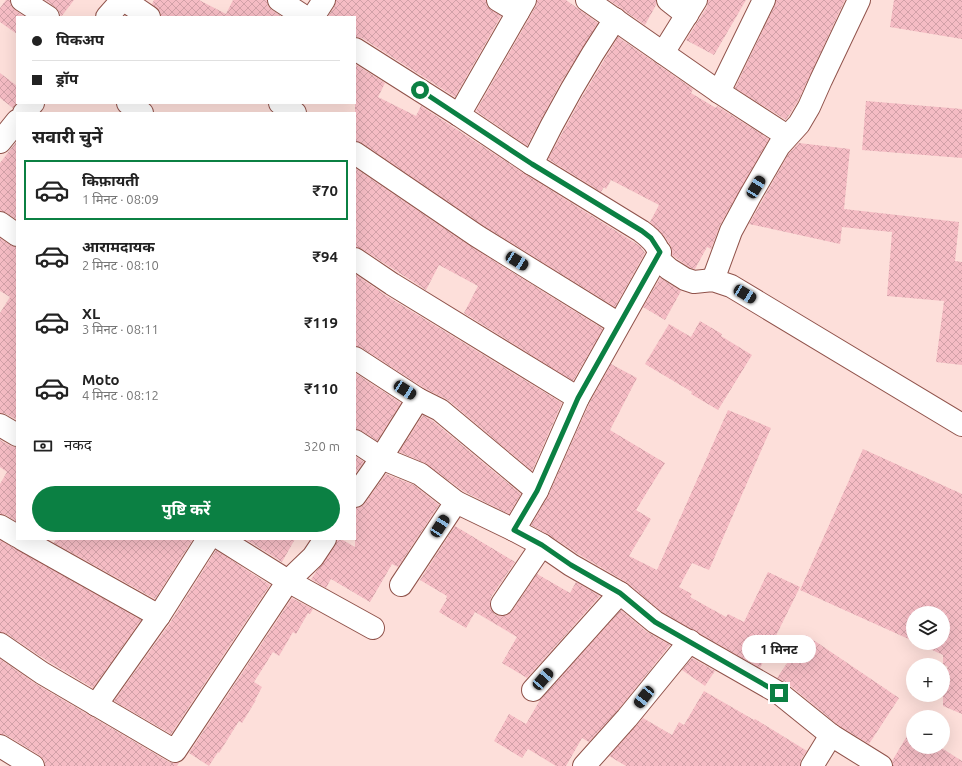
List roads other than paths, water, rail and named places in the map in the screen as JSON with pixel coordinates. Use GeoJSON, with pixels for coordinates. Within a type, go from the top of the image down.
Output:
{"type":"FeatureCollection","features":[{"type":"Feature","properties":{"kind":"street"},"geometry":{"type":"LineString","coordinates":[[22,0],[46,16]]}},
{"type":"Feature","properties":{"kind":"street"},"geometry":{"type":"LineString","coordinates":[[108,16],[123,0],[148,16]]}},
{"type":"Feature","properties":{"kind":"street"},"geometry":{"type":"LineString","coordinates":[[279,0],[303,16]]}},
{"type":"Feature","properties":{"kind":"street"},"geometry":{"type":"LineString","coordinates":[[315,16],[324,0]]}},
{"type":"Feature","properties":{"kind":"street"},"geometry":{"type":"LineString","coordinates":[[460,115],[521,6],[498,0]]}},
{"type":"Feature","properties":{"kind":"street"},"geometry":{"type":"LineString","coordinates":[[587,0],[719,92],[787,136]]}},
{"type":"Feature","properties":{"kind":"street"},"geometry":{"type":"LineString","coordinates":[[663,53],[692,7],[668,0]]}},
{"type":"Feature","properties":{"kind":"street"},"geometry":{"type":"LineString","coordinates":[[719,92],[764,0]]}},
{"type":"Feature","properties":{"kind":"street"},"geometry":{"type":"LineString","coordinates":[[713,280],[731,232],[750,196],[780,146],[787,136],[799,124],[809,107],[859,0]]}},
{"type":"Feature","properties":{"kind":"street"},"geometry":{"type":"LineString","coordinates":[[532,164],[574,82],[615,19]]}},
{"type":"Feature","properties":{"kind":"street"},"geometry":{"type":"LineString","coordinates":[[356,50],[460,115],[532,164],[642,231],[651,238],[660,252],[660,261],[664,266],[685,279],[694,282],[713,280],[731,286],[962,425]]}},
{"type":"Feature","properties":{"kind":"street"},"geometry":{"type":"LineString","coordinates":[[26,112],[32,104]]}},
{"type":"Feature","properties":{"kind":"street"},"geometry":{"type":"LineString","coordinates":[[129,104],[141,112]]}},
{"type":"Feature","properties":{"kind":"street"},"geometry":{"type":"LineString","coordinates":[[282,104],[294,112]]}},
{"type":"Feature","properties":{"kind":"street"},"geometry":{"type":"LineString","coordinates":[[356,154],[477,236],[619,324]]}},
{"type":"Feature","properties":{"kind":"street"},"geometry":{"type":"LineString","coordinates":[[0,223],[16,234]]}},
{"type":"Feature","properties":{"kind":"street"},"geometry":{"type":"LineString","coordinates":[[514,530],[537,491],[578,398],[660,252]]}},
{"type":"Feature","properties":{"kind":"street"},"geometry":{"type":"LineString","coordinates":[[356,260],[392,284],[578,398]]}},
{"type":"Feature","properties":{"kind":"street"},"geometry":{"type":"LineString","coordinates":[[356,359],[418,399],[440,410],[537,491]]}},
{"type":"Feature","properties":{"kind":"street"},"geometry":{"type":"LineString","coordinates":[[356,495],[418,399]]}},
{"type":"Feature","properties":{"kind":"street"},"geometry":{"type":"LineString","coordinates":[[0,425],[16,434]]}},
{"type":"Feature","properties":{"kind":"street"},"geometry":{"type":"LineString","coordinates":[[356,442],[381,458],[420,474],[456,502],[542,545],[571,565],[620,593],[655,622],[779,693],[831,735],[881,766]]}},
{"type":"Feature","properties":{"kind":"street"},"geometry":{"type":"LineString","coordinates":[[401,585],[456,502]]}},
{"type":"Feature","properties":{"kind":"street"},"geometry":{"type":"LineString","coordinates":[[0,526],[16,535]]}},
{"type":"Feature","properties":{"kind":"street"},"geometry":{"type":"LineString","coordinates":[[24,540],[159,616]]}},
{"type":"Feature","properties":{"kind":"street"},"geometry":{"type":"LineString","coordinates":[[96,705],[159,616],[207,540]]}},
{"type":"Feature","properties":{"kind":"street"},"geometry":{"type":"LineString","coordinates":[[223,540],[288,581],[374,628]]}},
{"type":"Feature","properties":{"kind":"street"},"geometry":{"type":"LineString","coordinates":[[0,644],[42,673],[175,751],[288,581],[313,557],[324,540]]}},
{"type":"Feature","properties":{"kind":"street"},"geometry":{"type":"LineString","coordinates":[[502,604],[542,545]]}},
{"type":"Feature","properties":{"kind":"street"},"geometry":{"type":"LineString","coordinates":[[533,690],[620,593]]}},
{"type":"Feature","properties":{"kind":"street"},"geometry":{"type":"LineString","coordinates":[[584,766],[627,718],[690,641]]}},
{"type":"Feature","properties":{"kind":"street"},"geometry":{"type":"LineString","coordinates":[[812,766],[831,735]]}},
{"type":"Feature","properties":{"kind":"street"},"geometry":{"type":"LineString","coordinates":[[0,746],[33,766]]}}]}
